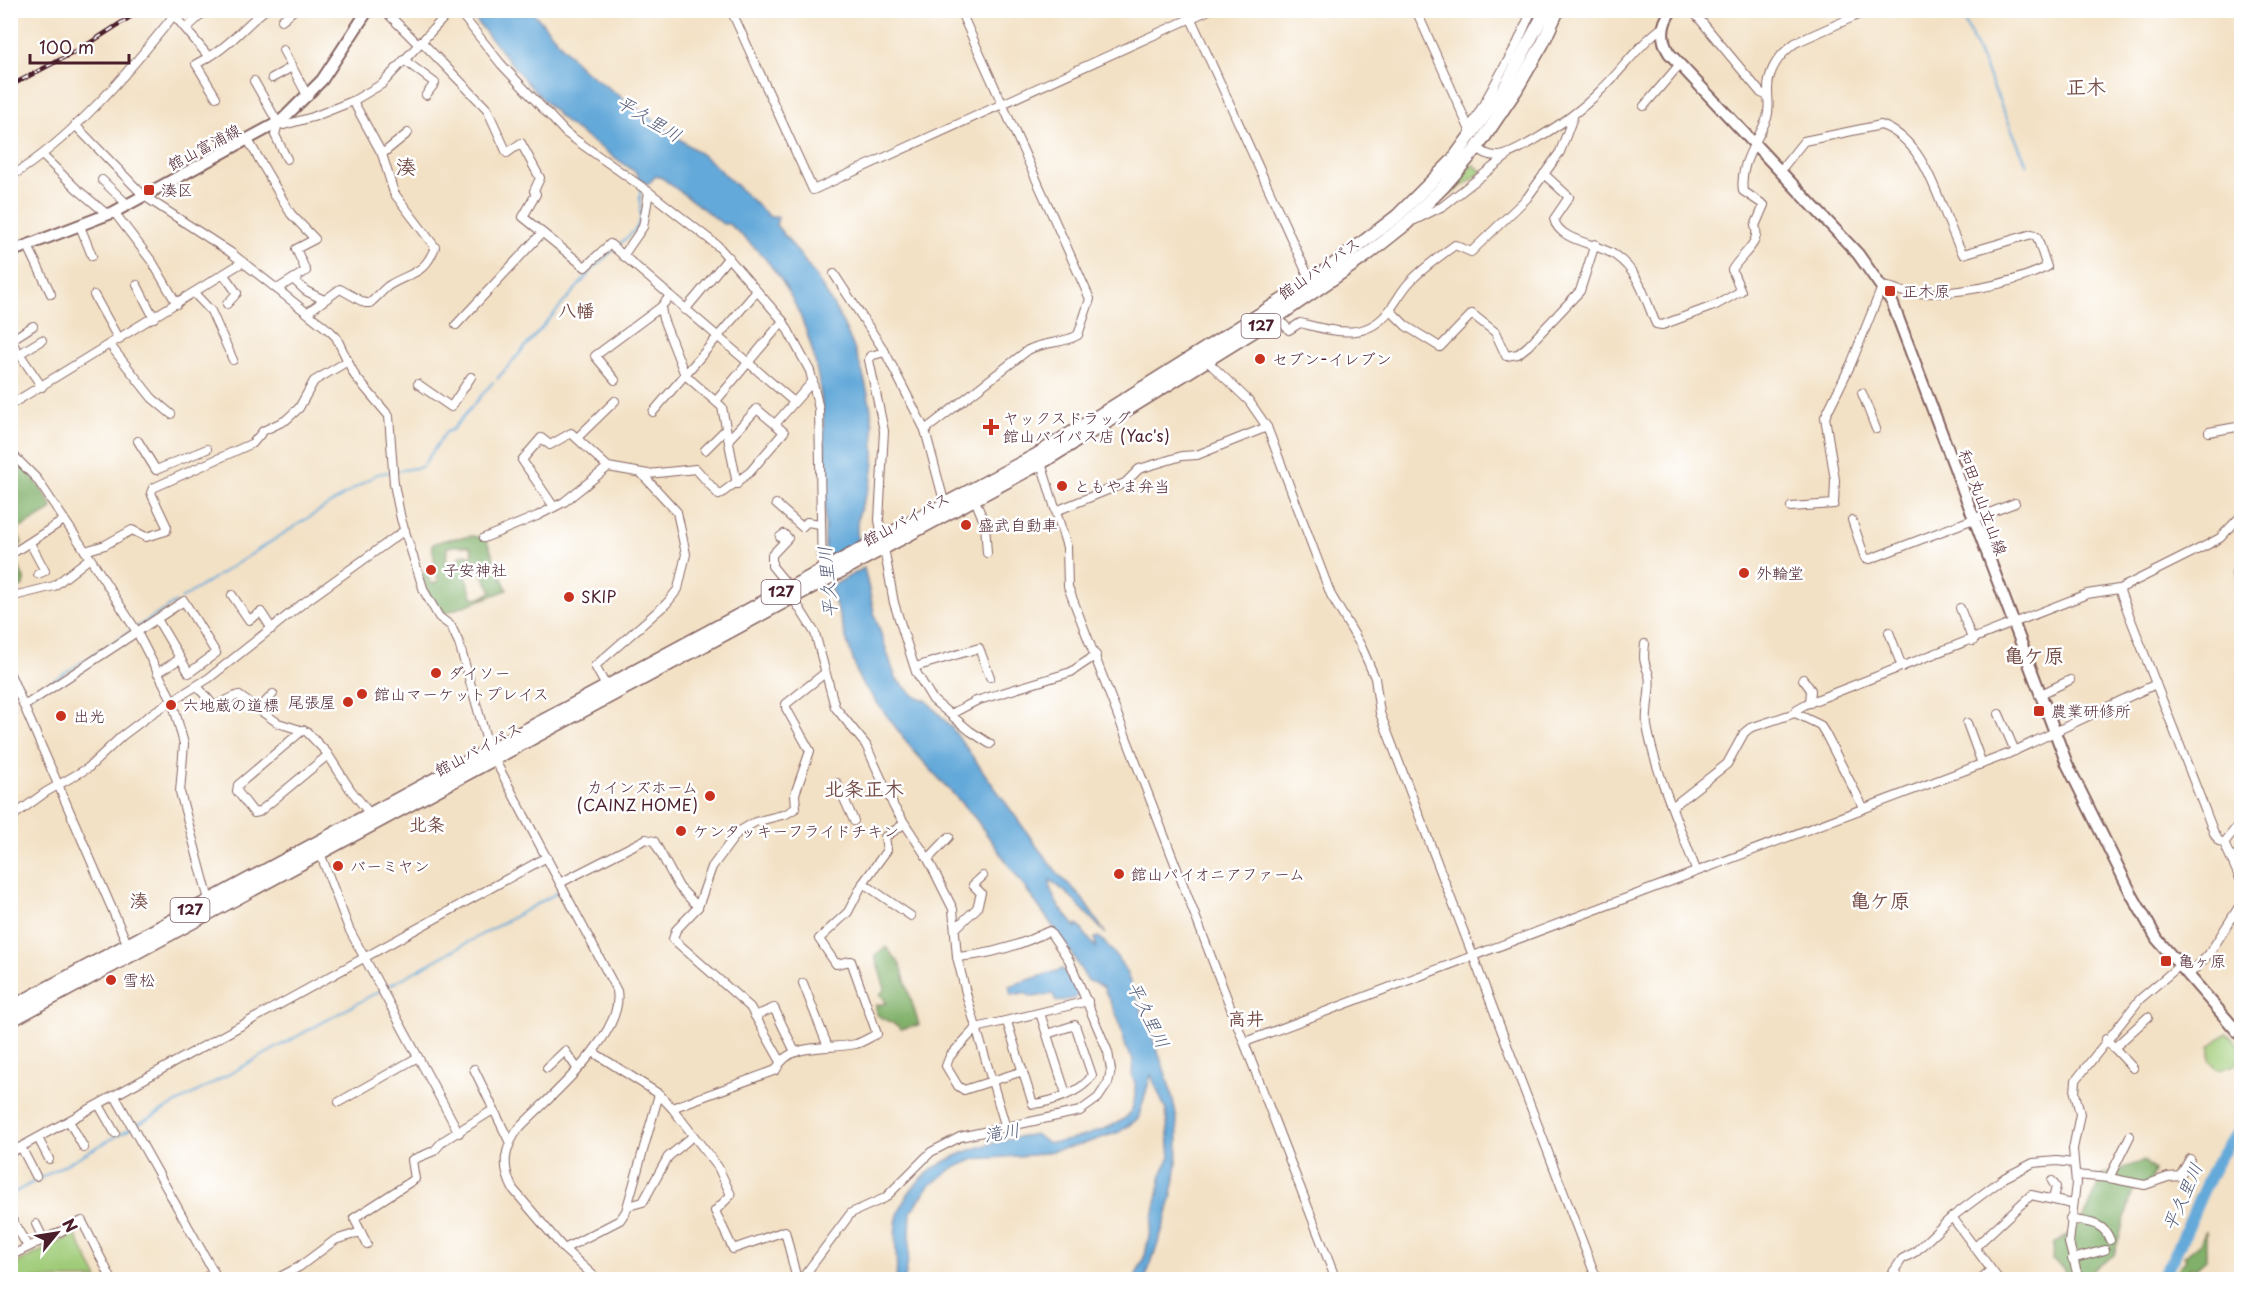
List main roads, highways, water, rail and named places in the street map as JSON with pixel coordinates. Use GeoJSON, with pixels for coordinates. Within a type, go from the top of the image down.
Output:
{"type":"FeatureCollection","features":[{"type":"Feature","properties":{"kind":"highway","name":"館山バイパス"},"geometry":{"type":"LineString","coordinates":[[10,1021],[208,900],[370,814],[492,754],[824,575],[975,500],[1041,464],[1203,357],[1311,282],[1397,216],[1434,181],[1505,87],[1546,10]]}},
{"type":"Feature","properties":{"kind":"highway","name":"館山バイパス"},"geometry":{"type":"LineString","coordinates":[[882,545],[945,505],[1277,317],[1359,261],[1406,224],[1477,148],[1516,90],[1543,43],[1557,10]]}},
{"type":"Feature","properties":{"kind":"highway","name":"館山バイパス"},"geometry":{"type":"LineString","coordinates":[[10,1008],[320,853],[606,686],[792,593]]}},
{"type":"Feature","properties":{"kind":"main road","name":"館山富浦線"},"geometry":{"type":"LineString","coordinates":[[10,252],[128,205],[279,123],[308,97],[324,78],[368,10]]}},
{"type":"Feature","properties":{"kind":"main road","name":"和田丸山立山線"},"geometry":{"type":"LineString","coordinates":[[1672,10],[1663,27],[1666,46],[1680,64],[1858,254],[1882,287],[1898,316],[2054,733],[2135,901],[2161,945],[2241,1036]]}},
{"type":"Feature","properties":{"kind":"water"},"geometry":{"type":"Polygon","coordinates":[[[468,11],[532,11],[581,68],[709,160],[770,217],[778,217],[776,225],[816,278],[848,334],[860,364],[868,394],[873,427],[874,460],[873,473],[858,519],[858,543],[825,561],[825,444],[816,367],[806,331],[790,295],[768,262],[729,224],[723,224],[662,178],[656,176],[648,184],[638,179],[638,174],[566,123],[530,86],[468,11]]]}},
{"type":"Feature","properties":{"kind":"water"},"geometry":{"type":"Polygon","coordinates":[[[864,568],[875,616],[896,679],[916,697],[926,700],[952,728],[1038,848],[1060,876],[1079,894],[1106,934],[1069,895],[1050,880],[1055,900],[1063,912],[1076,927],[1077,924],[1096,948],[1095,938],[1099,937],[1121,963],[1154,1041],[1175,1109],[1178,1152],[1172,1196],[1160,1239],[1145,1279],[1134,1279],[1145,1255],[1163,1170],[1170,1157],[1166,1111],[1151,1075],[1138,1119],[1119,1132],[1080,1145],[1033,1155],[975,1159],[952,1169],[929,1186],[911,1212],[909,1255],[905,1279],[896,1279],[895,1237],[899,1212],[908,1193],[922,1178],[957,1156],[997,1142],[1035,1134],[1047,1142],[1065,1141],[1115,1124],[1129,1114],[1133,1106],[1135,1082],[1132,1077],[1133,1059],[1127,1051],[1118,1018],[1103,987],[1087,980],[1067,946],[975,818],[912,749],[859,679],[830,587],[864,568]]]}},
{"type":"Feature","properties":{"kind":"water"},"geometry":{"type":"Polygon","coordinates":[[[1063,969],[1078,994],[1076,998],[1056,1002],[1053,994],[1033,997],[1024,993],[1011,995],[1009,986],[1063,969]]]}},
{"type":"Feature","properties":{"kind":"waterway"},"geometry":{"type":"LineString","coordinates":[[1960,10],[2027,165]]}},
{"type":"Feature","properties":{"kind":"waterway"},"geometry":{"type":"LineString","coordinates":[[497,379],[594,268],[636,229],[640,220],[640,188]]}},
{"type":"Feature","properties":{"kind":"waterway"},"geometry":{"type":"LineString","coordinates":[[396,471],[422,467],[446,432],[452,430],[493,382]]}},
{"type":"Feature","properties":{"kind":"waterway"},"geometry":{"type":"LineString","coordinates":[[181,599],[377,474],[390,472]]}},
{"type":"Feature","properties":{"kind":"waterway"},"geometry":{"type":"LineString","coordinates":[[29,696],[176,602]]}},
{"type":"Feature","properties":{"kind":"waterway"},"geometry":{"type":"LineString","coordinates":[[10,707],[15,705]]}},
{"type":"Feature","properties":{"kind":"waterway"},"geometry":{"type":"LineString","coordinates":[[10,1195],[557,893]]}},
{"type":"Feature","properties":{"kind":"waterway","name":"平久里川"},"geometry":{"type":"LineString","coordinates":[[2159,1280],[2180,1244],[2218,1160],[2229,1143],[2242,1130]]}},
{"type":"Feature","properties":{"kind":"railway"},"geometry":{"type":"LineString","coordinates":[[10,86],[82,48],[141,10]]}},
{"type":"Feature","properties":{"kind":"place","name":"湊区"},"geometry":{"type":"Point","coordinates":[149,190]}},
{"type":"Feature","properties":{"kind":"place","name":"正木原"},"geometry":{"type":"Point","coordinates":[1890,291]}},
{"type":"Feature","properties":{"kind":"place","name":"セブン-イレブン"},"geometry":{"type":"Point","coordinates":[1260,359]}},
{"type":"Feature","properties":{"kind":"place","name":"ヤックスドラッグ 館山バイパス店 (Yac's)"},"geometry":{"type":"Point","coordinates":[991,427]}},
{"type":"Feature","properties":{"kind":"place","name":"ともやま弁当"},"geometry":{"type":"Point","coordinates":[1062,486]}},
{"type":"Feature","properties":{"kind":"place","name":"盛武自動車"},"geometry":{"type":"Point","coordinates":[966,525]}},
{"type":"Feature","properties":{"kind":"place","name":"子安神社"},"geometry":{"type":"Point","coordinates":[431,570]}},
{"type":"Feature","properties":{"kind":"place","name":"外輪堂"},"geometry":{"type":"Point","coordinates":[1744,573]}},
{"type":"Feature","properties":{"kind":"place","name":"SKIP"},"geometry":{"type":"Point","coordinates":[569,597]}},
{"type":"Feature","properties":{"kind":"place","name":"ダイソー"},"geometry":{"type":"Point","coordinates":[436,673]}},
{"type":"Feature","properties":{"kind":"place","name":"館山マーケットプレイス"},"geometry":{"type":"Point","coordinates":[362,694]}},
{"type":"Feature","properties":{"kind":"place","name":"尾張屋"},"geometry":{"type":"Point","coordinates":[348,702]}},
{"type":"Feature","properties":{"kind":"place","name":"六地蔵の道標"},"geometry":{"type":"Point","coordinates":[171,705]}},
{"type":"Feature","properties":{"kind":"place","name":"農業研修所"},"geometry":{"type":"Point","coordinates":[2039,711]}},
{"type":"Feature","properties":{"kind":"place","name":"出光"},"geometry":{"type":"Point","coordinates":[61,716]}},
{"type":"Feature","properties":{"kind":"place","name":"カインズホーム (CAINZ HOME)"},"geometry":{"type":"Point","coordinates":[710,796]}},
{"type":"Feature","properties":{"kind":"place","name":"ケンタッキーフライドチキン"},"geometry":{"type":"Point","coordinates":[681,831]}},
{"type":"Feature","properties":{"kind":"place","name":"バーミヤン"},"geometry":{"type":"Point","coordinates":[338,866]}},
{"type":"Feature","properties":{"kind":"place","name":"館山パイオニアファーム"},"geometry":{"type":"Point","coordinates":[1119,874]}},
{"type":"Feature","properties":{"kind":"place","name":"亀ヶ原"},"geometry":{"type":"Point","coordinates":[2166,961]}},
{"type":"Feature","properties":{"kind":"place","name":"雪松"},"geometry":{"type":"Point","coordinates":[111,980]}},
{"type":"Feature","properties":{"kind":"district","name":"正木"},"geometry":{"type":"Point","coordinates":[2086,87]}},
{"type":"Feature","properties":{"kind":"district","name":"湊"},"geometry":{"type":"Point","coordinates":[406,167]}},
{"type":"Feature","properties":{"kind":"district","name":"八幡"},"geometry":{"type":"Point","coordinates":[576,311]}},
{"type":"Feature","properties":{"kind":"district","name":"亀ケ原"},"geometry":{"type":"Point","coordinates":[2034,656]}},
{"type":"Feature","properties":{"kind":"district","name":"北条正木"},"geometry":{"type":"Point","coordinates":[864,789]}},
{"type":"Feature","properties":{"kind":"district","name":"北条"},"geometry":{"type":"Point","coordinates":[427,825]}},
{"type":"Feature","properties":{"kind":"district","name":"湊"},"geometry":{"type":"Point","coordinates":[139,901]}},
{"type":"Feature","properties":{"kind":"district","name":"亀ケ原"},"geometry":{"type":"Point","coordinates":[1880,901]}},
{"type":"Feature","properties":{"kind":"district","name":"高井"},"geometry":{"type":"Point","coordinates":[1246,1019]}},
{"type":"Feature","properties":{"kind":"water label","name":"滝川"},"geometry":{"type":"Point","coordinates":[1002,1133]}}]}
